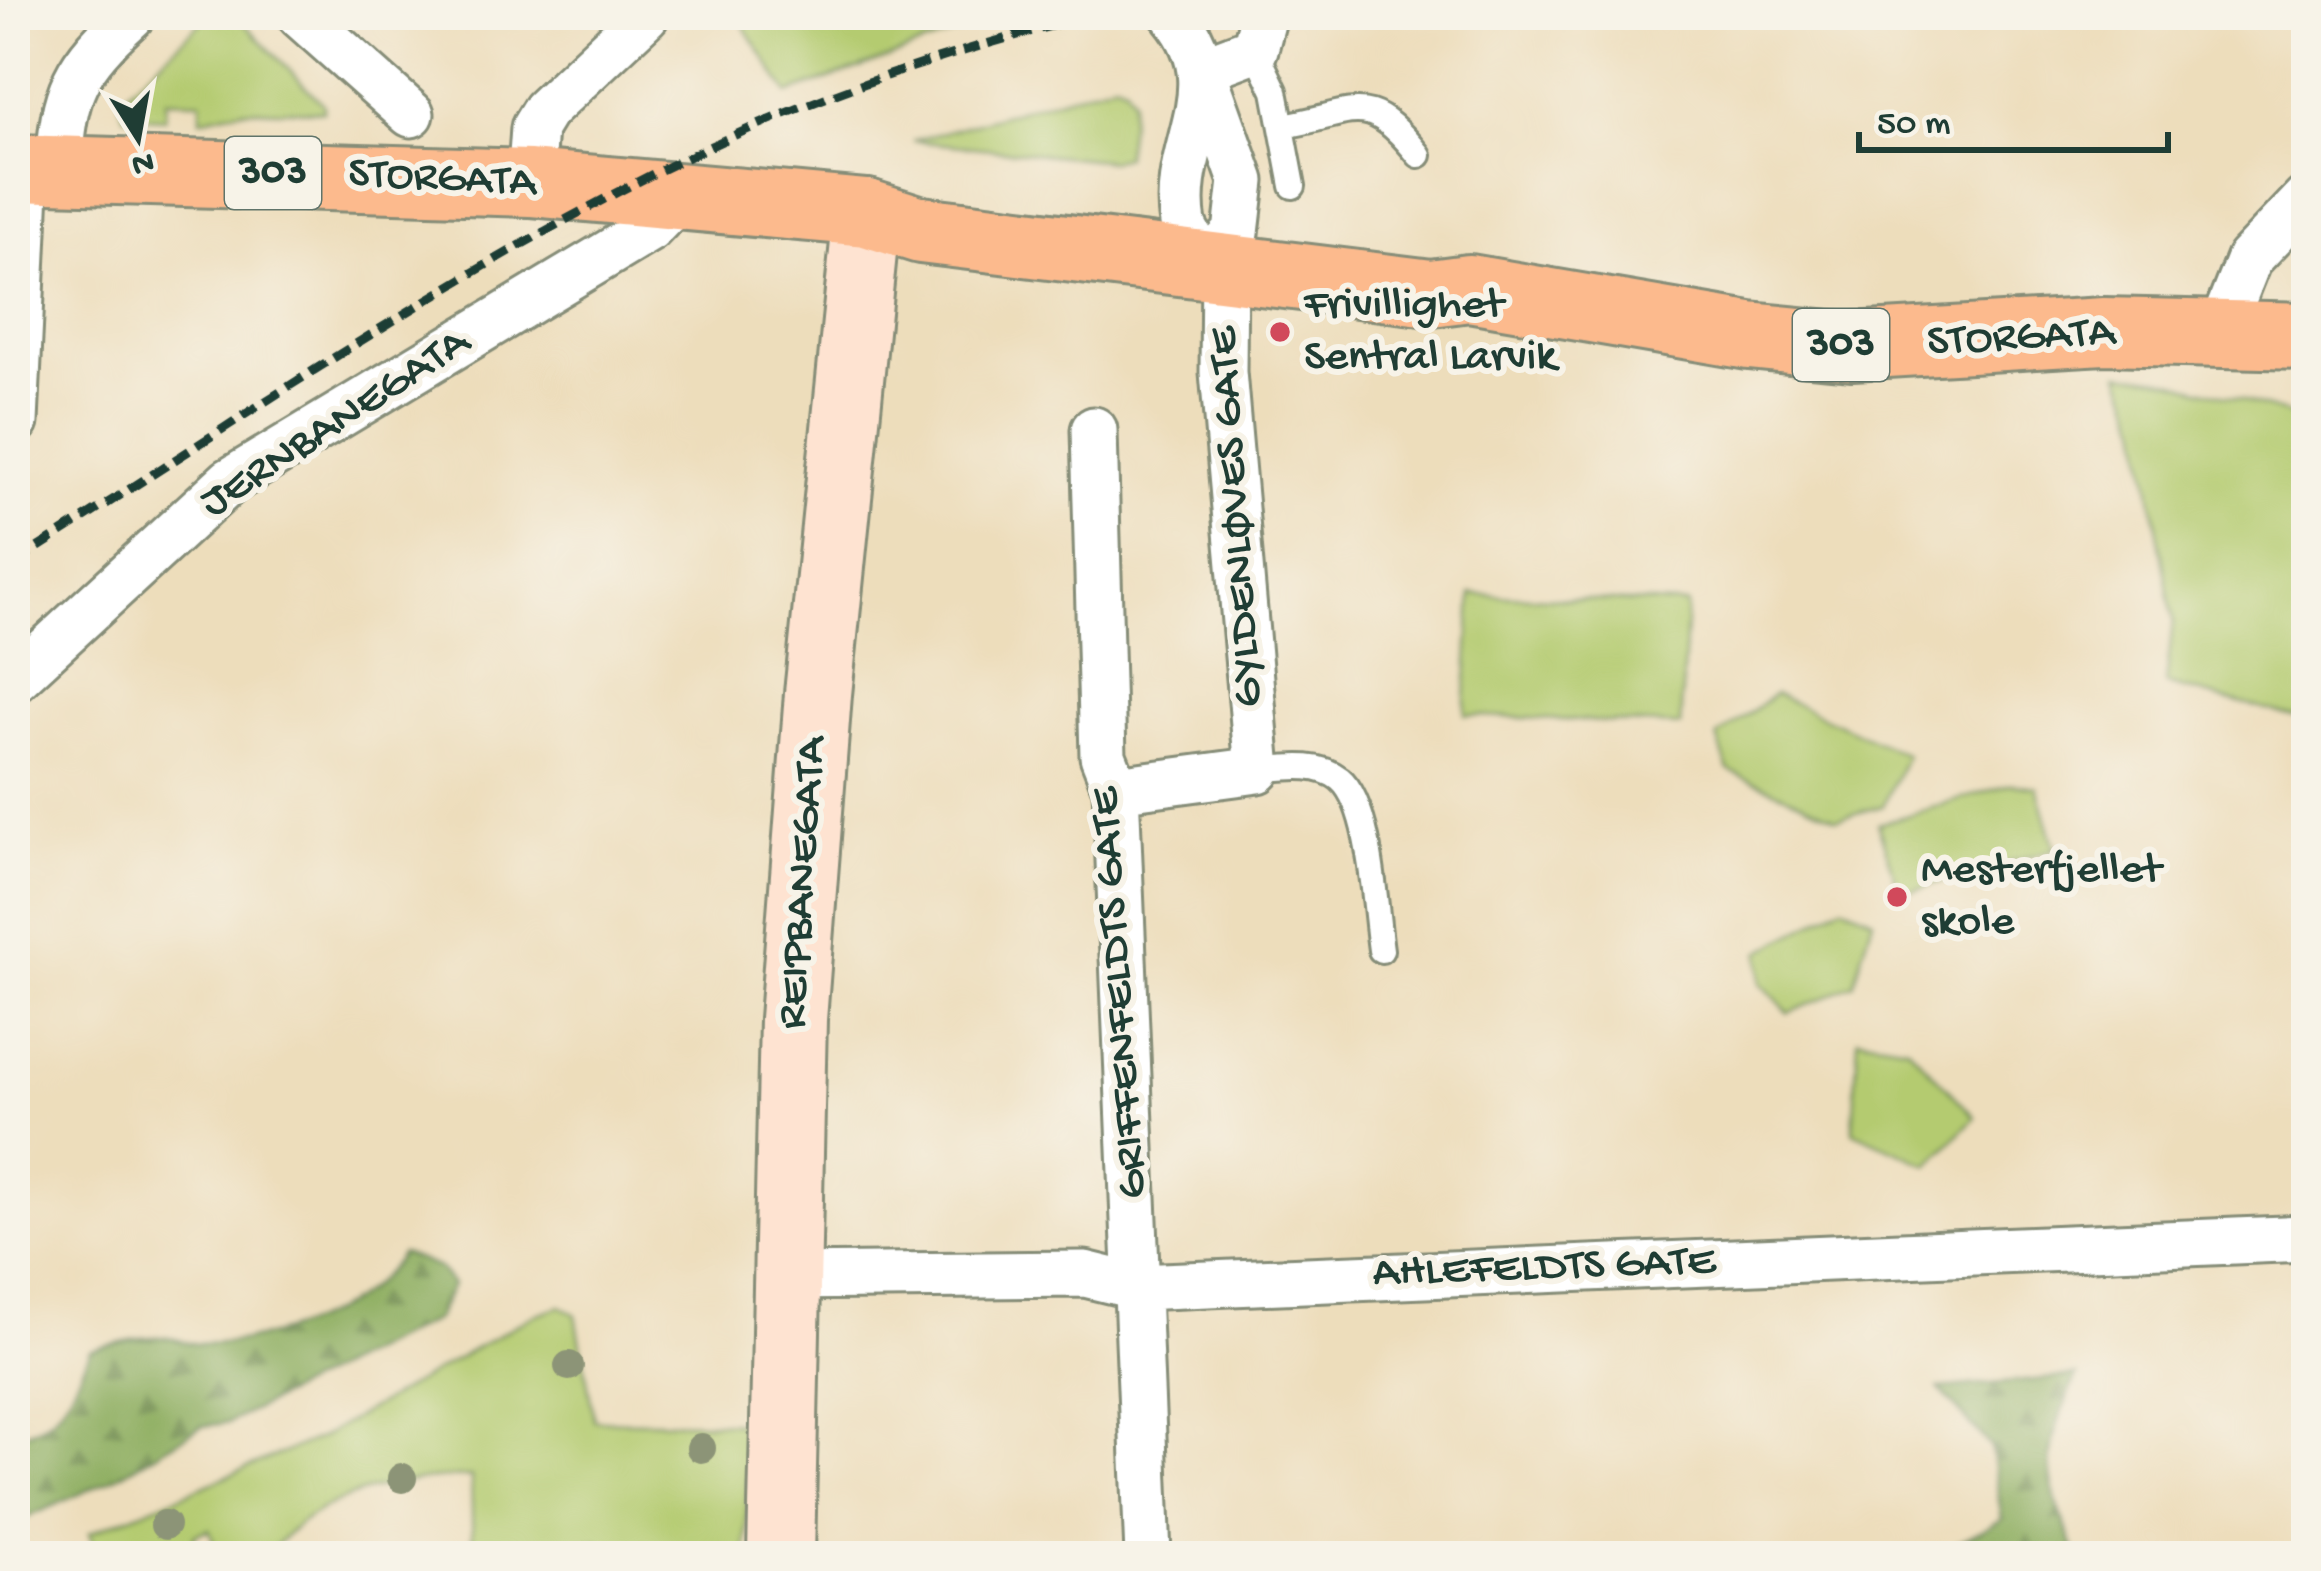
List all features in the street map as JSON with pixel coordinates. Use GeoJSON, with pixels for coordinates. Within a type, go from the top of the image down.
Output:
{"type":"FeatureCollection","features":[{"type":"Feature","properties":{"kind":"main road","name":"STORGATA"},"geometry":{"type":"LineString","coordinates":[[34,168],[530,182],[867,213],[922,203],[1213,246],[1431,292],[1469,288],[1750,336],[1852,346],[2104,331],[2306,336]]}},
{"type":"Feature","properties":{"kind":"main road","name":"REIPBANEGATA"},"geometry":{"type":"LineString","coordinates":[[781,1556],[793,1018],[818,694],[867,213]]}},
{"type":"Feature","properties":{"kind":"main road","name":"STORGATA"},"geometry":{"type":"LineString","coordinates":[[2218,337],[2306,368]]}},
{"type":"Feature","properties":{"kind":"street"},"geometry":{"type":"LineString","coordinates":[[15,422],[34,168],[86,57],[132,15]]}},
{"type":"Feature","properties":{"kind":"street"},"geometry":{"type":"LineString","coordinates":[[300,15],[411,114]]}},
{"type":"Feature","properties":{"kind":"street"},"geometry":{"type":"LineString","coordinates":[[530,182],[535,128],[545,110],[646,15]]}},
{"type":"Feature","properties":{"kind":"street","name":"GYLDENLØVES GATE"},"geometry":{"type":"LineString","coordinates":[[1176,18],[1202,69],[1241,181],[1213,246],[1258,770]]}},
{"type":"Feature","properties":{"kind":"street"},"geometry":{"type":"LineString","coordinates":[[1202,69],[1259,32]]}},
{"type":"Feature","properties":{"kind":"street","name":"JERNBANEGATA"},"geometry":{"type":"LineString","coordinates":[[15,679],[230,481],[649,229],[679,198]]}},
{"type":"Feature","properties":{"kind":"street"},"geometry":{"type":"LineString","coordinates":[[2218,337],[2249,259],[2306,200]]}},
{"type":"Feature","properties":{"kind":"street","name":"GRIFFENFELDTS GATE"},"geometry":{"type":"LineString","coordinates":[[1094,430],[1103,756],[1116,789],[1148,1556]]}},
{"type":"Feature","properties":{"kind":"street"},"geometry":{"type":"LineString","coordinates":[[1116,789],[1258,770]]}},
{"type":"Feature","properties":{"kind":"street","name":"AHLEFELDTS GATE"},"geometry":{"type":"LineString","coordinates":[[784,1277],[1085,1274],[1138,1286],[2306,1238]]}},
{"type":"Feature","properties":{"kind":"lane"},"geometry":{"type":"LineString","coordinates":[[1259,32],[1293,186]]}},
{"type":"Feature","properties":{"kind":"lane"},"geometry":{"type":"LineString","coordinates":[[1282,126],[1369,109],[1384,117],[1419,155]]}},
{"type":"Feature","properties":{"kind":"lane"},"geometry":{"type":"LineString","coordinates":[[1258,770],[1307,766],[1340,779],[1360,811],[1381,950]]}},
{"type":"Feature","properties":{"kind":"green space"},"geometry":{"type":"Polygon","coordinates":[[[209,15],[236,15],[323,104],[323,111],[242,109],[201,119],[201,101],[166,100],[165,118],[124,116],[120,102],[125,94],[209,15]]]}},
{"type":"Feature","properties":{"kind":"green space"},"geometry":{"type":"Polygon","coordinates":[[[737,15],[1025,15],[951,35],[788,94],[737,15]]]}},
{"type":"Feature","properties":{"kind":"green space"},"geometry":{"type":"Polygon","coordinates":[[[1115,82],[1125,86],[1132,99],[1125,156],[1111,161],[913,141],[1115,82]]]}},
{"type":"Feature","properties":{"kind":"green space"},"geometry":{"type":"Polygon","coordinates":[[[2121,373],[2160,378],[2306,419],[2306,720],[2166,684],[2173,621],[2140,425],[2121,373]]]}},
{"type":"Feature","properties":{"kind":"green space"},"geometry":{"type":"Polygon","coordinates":[[[1472,594],[1687,605],[1680,726],[1465,715],[1472,594]]]}},
{"type":"Feature","properties":{"kind":"green space"},"geometry":{"type":"Polygon","coordinates":[[[1775,694],[1906,755],[1883,806],[1838,818],[1728,770],[1717,737],[1775,694]]]}},
{"type":"Feature","properties":{"kind":"green space"},"geometry":{"type":"Polygon","coordinates":[[[2012,784],[2037,787],[2055,849],[1899,894],[1878,824],[2012,784]]]}},
{"type":"Feature","properties":{"kind":"green space"},"geometry":{"type":"Polygon","coordinates":[[[1843,905],[1873,918],[1854,984],[1789,1013],[1761,983],[1760,952],[1843,905]]]}},
{"type":"Feature","properties":{"kind":"green space"},"geometry":{"type":"Polygon","coordinates":[[[1858,1038],[1907,1046],[1975,1117],[1929,1165],[1853,1131],[1858,1038]]]}},
{"type":"Feature","properties":{"kind":"green space"},"geometry":{"type":"Polygon","coordinates":[[[401,1253],[439,1268],[452,1285],[436,1319],[228,1423],[202,1426],[113,1479],[15,1523],[15,1434],[54,1415],[90,1350],[147,1337],[229,1343],[286,1331],[364,1292],[401,1253]]]}},
{"type":"Feature","properties":{"kind":"green space"},"geometry":{"type":"Polygon","coordinates":[[[561,1306],[576,1315],[594,1420],[749,1423],[746,1556],[601,1556],[599,1542],[537,1542],[535,1549],[473,1552],[471,1477],[386,1486],[333,1504],[286,1535],[267,1556],[218,1556],[209,1529],[194,1535],[194,1556],[98,1556],[89,1533],[322,1437],[531,1316],[561,1306]]]}},
{"type":"Feature","properties":{"kind":"green space"},"geometry":{"type":"Polygon","coordinates":[[[2077,1376],[2056,1428],[2050,1466],[2077,1556],[1931,1556],[2002,1520],[1991,1447],[1939,1389],[2077,1376]]]}},
{"type":"Feature","properties":{"kind":"railway"},"geometry":{"type":"LineString","coordinates":[[15,562],[451,285],[632,185],[769,120],[860,85],[1093,15]]}},
{"type":"Feature","properties":{"kind":"place","name":"Frivillighet Sentral Larvik"},"geometry":{"type":"Point","coordinates":[1280,332]}},
{"type":"Feature","properties":{"kind":"place","name":"Mesterfjellet skole"},"geometry":{"type":"Point","coordinates":[1897,897]}}]}
